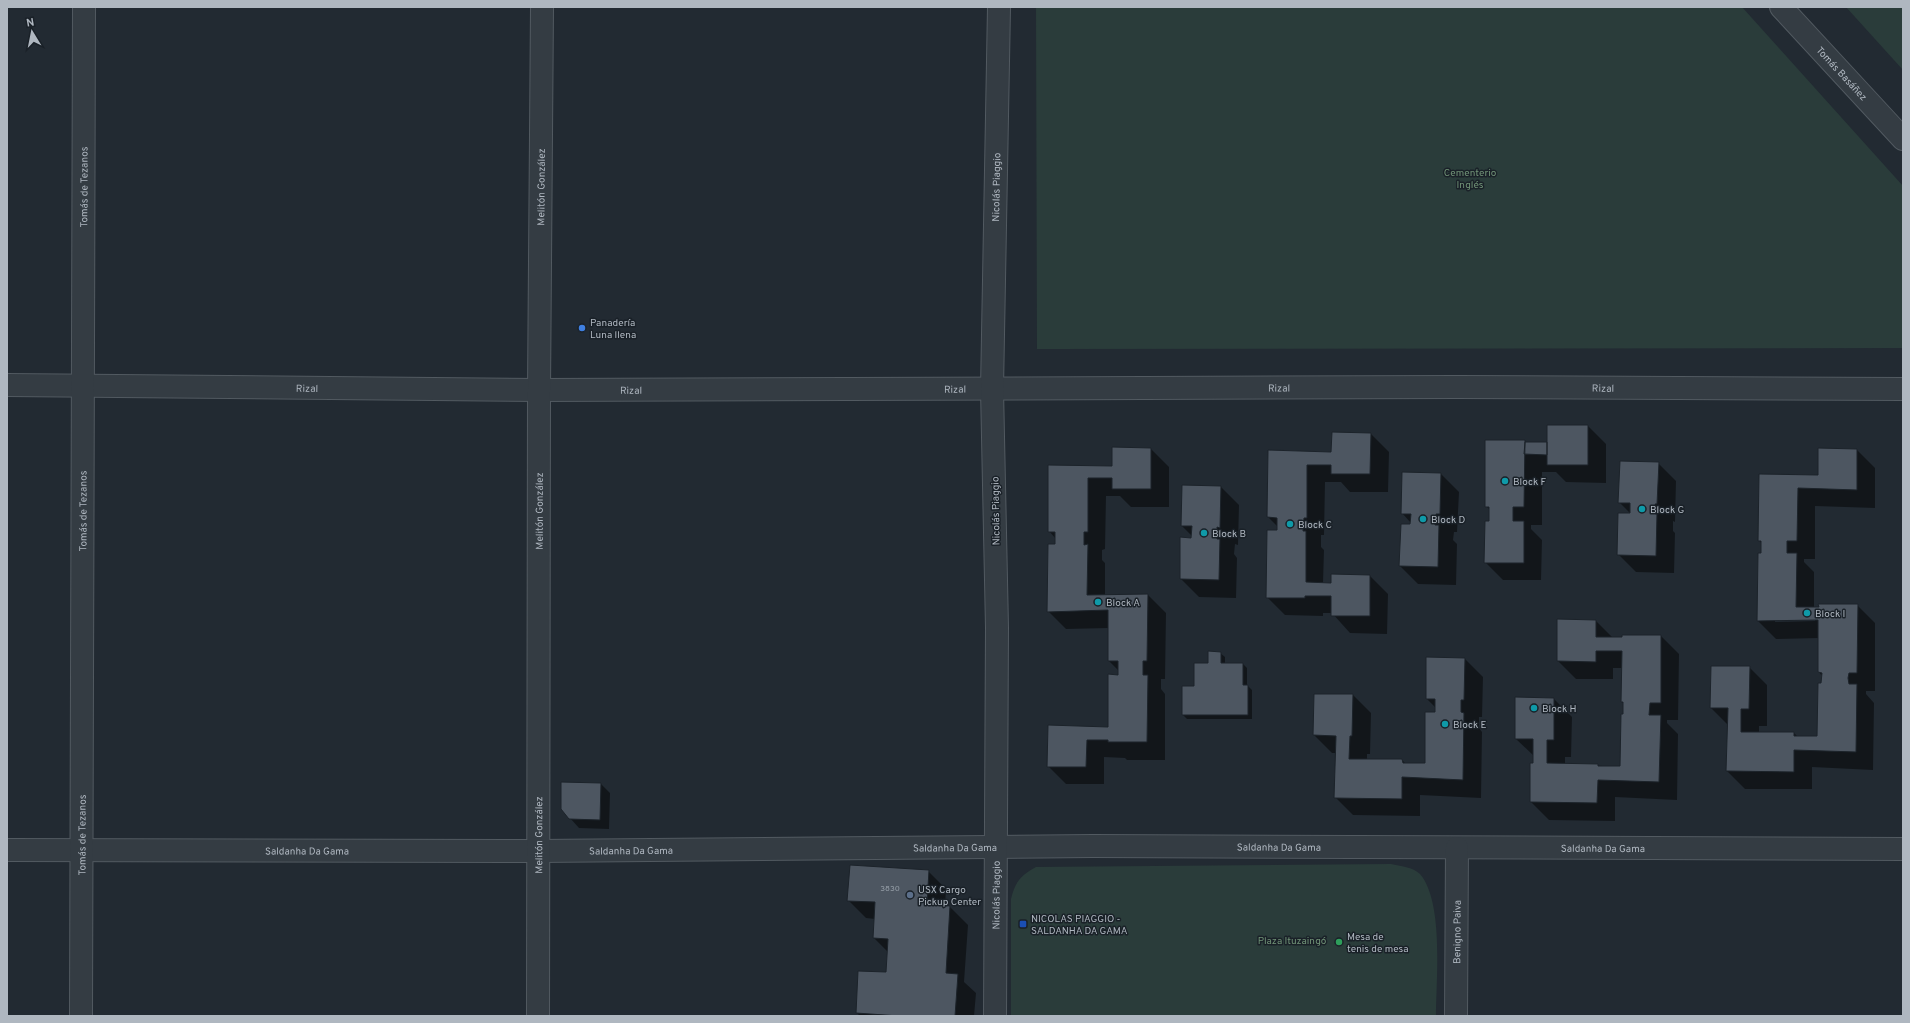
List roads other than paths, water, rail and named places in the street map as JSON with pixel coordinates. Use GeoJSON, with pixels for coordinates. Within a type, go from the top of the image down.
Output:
{"type":"FeatureCollection","features":[{"type":"Feature","properties":{"kind":"street","name":"Tomás de Tezanos"},"geometry":{"type":"LineString","coordinates":[[81,1016],[80,851],[84,7]]}},
{"type":"Feature","properties":{"kind":"street","name":"Melitón González"},"geometry":{"type":"LineString","coordinates":[[538,1016],[539,390],[542,7]]}},
{"type":"Feature","properties":{"kind":"street","name":"Nicolás Piaggio"},"geometry":{"type":"LineString","coordinates":[[995,1016],[997,628],[992,389],[999,7]]}},
{"type":"Feature","properties":{"kind":"street","name":"Tomás Basáñez"},"geometry":{"type":"LineString","coordinates":[[1781,7],[1903,139]]}},
{"type":"Feature","properties":{"kind":"street","name":"Rizal"},"geometry":{"type":"LineString","coordinates":[[7,385],[539,390],[1457,387],[1903,389]]}},
{"type":"Feature","properties":{"kind":"street","name":"Saldanha Da Gama"},"geometry":{"type":"LineString","coordinates":[[7,850],[538,851],[996,846],[1903,849]]}},
{"type":"Feature","properties":{"kind":"street","name":"Benigno Paiva"},"geometry":{"type":"LineString","coordinates":[[1456,1016],[1457,848]]}},
{"type":"Feature","properties":{"kind":"place","name":"Panadería Luna llena"},"geometry":{"type":"Point","coordinates":[582,328]}},
{"type":"Feature","properties":{"kind":"place","name":"Block F"},"geometry":{"type":"Point","coordinates":[1505,481]}},
{"type":"Feature","properties":{"kind":"place","name":"Block G"},"geometry":{"type":"Point","coordinates":[1642,509]}},
{"type":"Feature","properties":{"kind":"place","name":"Block D"},"geometry":{"type":"Point","coordinates":[1423,519]}},
{"type":"Feature","properties":{"kind":"place","name":"Block C"},"geometry":{"type":"Point","coordinates":[1290,524]}},
{"type":"Feature","properties":{"kind":"place","name":"Block B"},"geometry":{"type":"Point","coordinates":[1204,533]}},
{"type":"Feature","properties":{"kind":"place","name":"Block A"},"geometry":{"type":"Point","coordinates":[1098,602]}},
{"type":"Feature","properties":{"kind":"place","name":"Block I"},"geometry":{"type":"Point","coordinates":[1807,613]}},
{"type":"Feature","properties":{"kind":"place","name":"Block H"},"geometry":{"type":"Point","coordinates":[1534,708]}},
{"type":"Feature","properties":{"kind":"place","name":"Block E"},"geometry":{"type":"Point","coordinates":[1445,724]}},
{"type":"Feature","properties":{"kind":"place","name":"USX Cargo Pickup Center"},"geometry":{"type":"Point","coordinates":[910,895]}},
{"type":"Feature","properties":{"kind":"place","name":"NICOLAS PIAGGIO - SALDANHA DA GAMA"},"geometry":{"type":"Point","coordinates":[1023,924]}},
{"type":"Feature","properties":{"kind":"place","name":"Mesa de tenis de mesa"},"geometry":{"type":"Point","coordinates":[1339,942]}},
{"type":"Feature","properties":{"kind":"park label","name":"Cementerio Inglés"},"geometry":{"type":"Point","coordinates":[1470,178]}},
{"type":"Feature","properties":{"kind":"park label","name":"Plaza Ituzaingó"},"geometry":{"type":"Point","coordinates":[1292,940]}}]}
